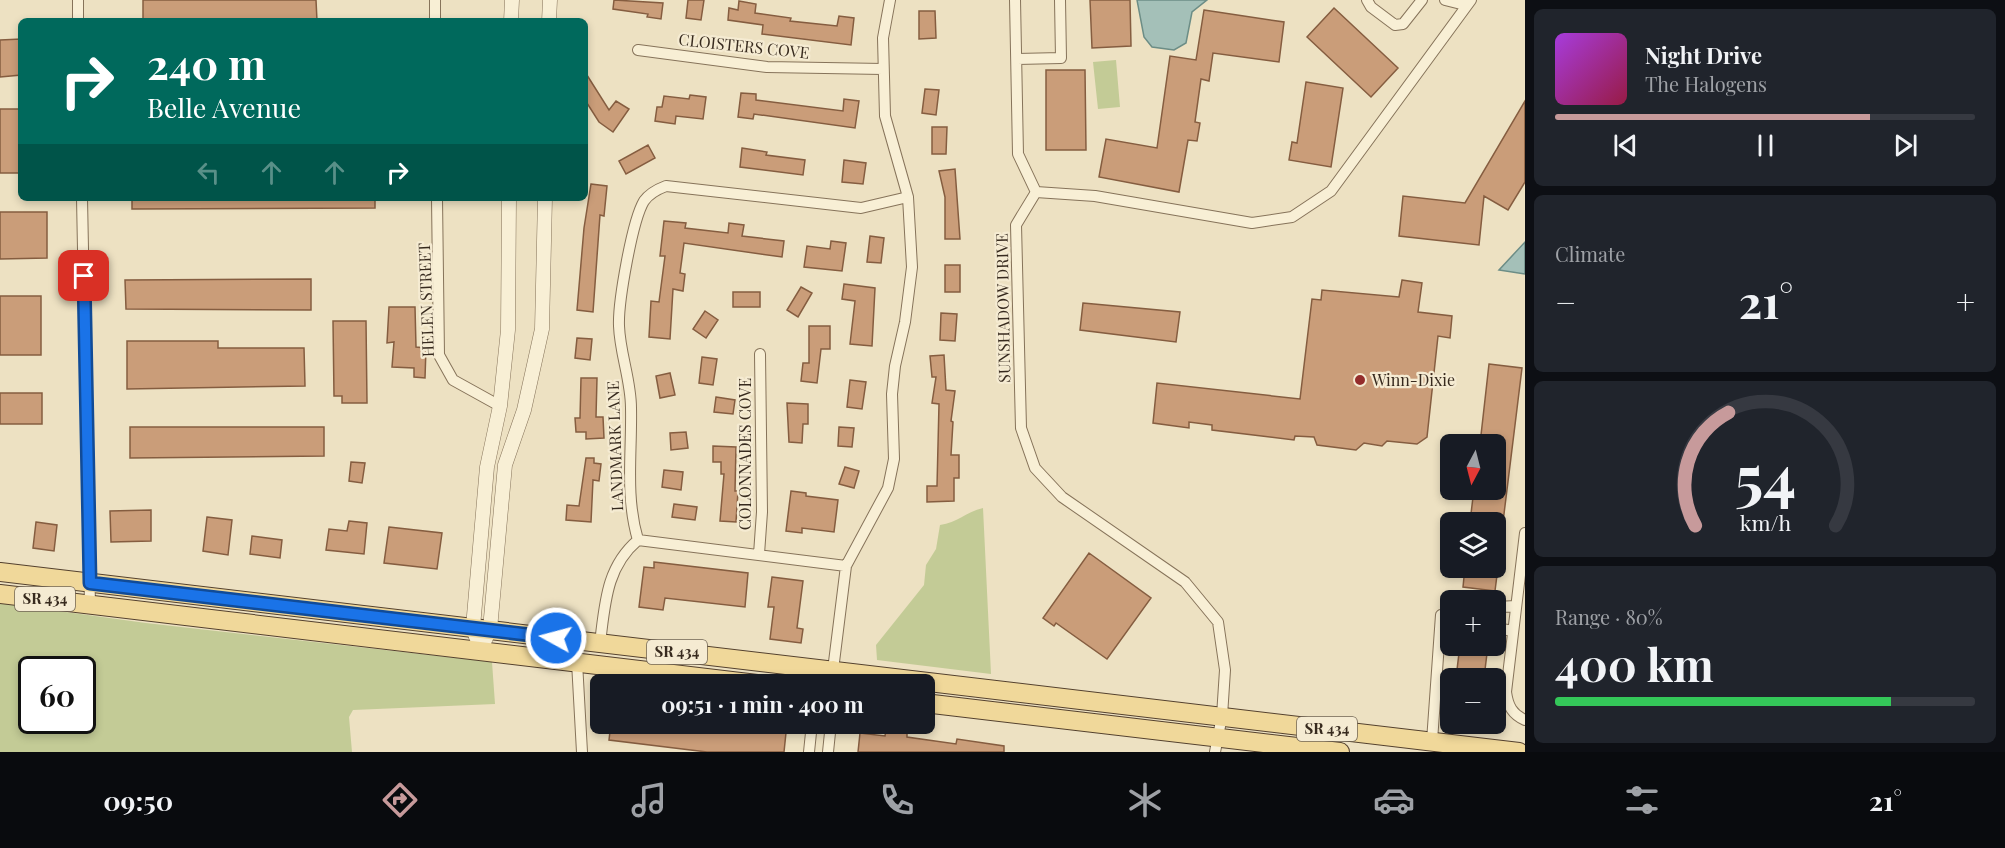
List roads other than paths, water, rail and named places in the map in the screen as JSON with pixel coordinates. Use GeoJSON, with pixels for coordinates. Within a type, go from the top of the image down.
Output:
{"type":"FeatureCollection","features":[{"type":"Feature","properties":{"kind":"main road","name":"SR 434"},"geometry":{"type":"LineString","coordinates":[[0,572],[482,628],[812,674]]}},
{"type":"Feature","properties":{"kind":"main road","name":"SR 434"},"geometry":{"type":"LineString","coordinates":[[0,594],[675,674]]}},
{"type":"Feature","properties":{"kind":"main road"},"geometry":{"type":"LineString","coordinates":[[157,613],[205,596]]}},
{"type":"Feature","properties":{"kind":"main road","name":"SR 434"},"geometry":{"type":"LineString","coordinates":[[935,683],[1519,752]]}},
{"type":"Feature","properties":{"kind":"main road","name":"SR 434"},"geometry":{"type":"LineString","coordinates":[[935,705],[1217,745],[1340,752]]}},
{"type":"Feature","properties":{"kind":"street"},"geometry":{"type":"LineString","coordinates":[[78,0],[78,18]]}},
{"type":"Feature","properties":{"kind":"street"},"geometry":{"type":"LineString","coordinates":[[435,0],[435,18]]}},
{"type":"Feature","properties":{"kind":"street"},"geometry":{"type":"LineString","coordinates":[[511,18],[512,0]]}},
{"type":"Feature","properties":{"kind":"street"},"geometry":{"type":"LineString","coordinates":[[549,18],[550,0]]}},
{"type":"Feature","properties":{"kind":"street"},"geometry":{"type":"LineString","coordinates":[[832,674],[846,566],[888,488],[894,459],[892,394],[912,267],[908,197],[885,116],[884,38],[890,0]]}},
{"type":"Feature","properties":{"kind":"street"},"geometry":{"type":"LineString","coordinates":[[1015,0],[1018,154],[1036,192],[1095,196],[1251,223],[1292,217],[1331,191],[1468,3],[1445,0]]}},
{"type":"Feature","properties":{"kind":"street"},"geometry":{"type":"LineString","coordinates":[[1017,59],[1061,58],[1060,0]]}},
{"type":"Feature","properties":{"kind":"street"},"geometry":{"type":"LineString","coordinates":[[1367,0],[1371,7],[1395,25],[1403,24],[1422,0]]}},
{"type":"Feature","properties":{"kind":"street","name":"CLOISTERS COVE"},"geometry":{"type":"LineString","coordinates":[[638,50],[767,67],[884,69]]}},
{"type":"Feature","properties":{"kind":"street","name":"LANDMARK LANE"},"geometry":{"type":"LineString","coordinates":[[638,540],[630,514],[631,405],[619,329],[619,302],[644,200],[666,186],[861,208],[908,197]]}},
{"type":"Feature","properties":{"kind":"street","name":"SUNSHADOW DRIVE"},"geometry":{"type":"LineString","coordinates":[[1036,192],[1016,225],[1021,428],[1035,468],[1062,497],[1185,582],[1218,622],[1225,670],[1222,717],[1217,745]]}},
{"type":"Feature","properties":{"kind":"street"},"geometry":{"type":"LineString","coordinates":[[82,201],[90,605]]}},
{"type":"Feature","properties":{"kind":"street","name":"HELEN STREET"},"geometry":{"type":"LineString","coordinates":[[437,201],[440,355],[453,380],[500,406]]}},
{"type":"Feature","properties":{"kind":"street"},"geometry":{"type":"LineString","coordinates":[[482,628],[487,466],[500,406],[508,330],[509,201]]}},
{"type":"Feature","properties":{"kind":"street"},"geometry":{"type":"LineString","coordinates":[[480,651],[505,465],[524,410],[542,329],[545,201]]}},
{"type":"Feature","properties":{"kind":"street","name":"COLONNADES COVE"},"geometry":{"type":"LineString","coordinates":[[759,554],[762,512],[760,354]]}},
{"type":"Feature","properties":{"kind":"street"},"geometry":{"type":"LineString","coordinates":[[1525,533],[1506,692],[1508,705],[1516,716],[1525,720]]}},
{"type":"Feature","properties":{"kind":"street"},"geometry":{"type":"LineString","coordinates":[[600,643],[610,577],[624,551],[638,540],[846,566]]}},
{"type":"Feature","properties":{"kind":"street"},"geometry":{"type":"LineString","coordinates":[[1506,606],[1516,606]]}},
{"type":"Feature","properties":{"kind":"street"},"geometry":{"type":"LineString","coordinates":[[1506,630],[1513,631]]}},
{"type":"Feature","properties":{"kind":"street"},"geometry":{"type":"LineString","coordinates":[[1432,741],[1442,656]]}},
{"type":"Feature","properties":{"kind":"street"},"geometry":{"type":"LineString","coordinates":[[577,662],[582,752]]}},
{"type":"Feature","properties":{"kind":"street"},"geometry":{"type":"LineString","coordinates":[[811,734],[809,749],[828,750],[830,734]]}},
{"type":"Feature","properties":{"kind":"water"},"geometry":{"type":"Polygon","coordinates":[[[1137,0],[1207,0],[1192,12],[1186,43],[1174,50],[1152,47],[1144,37],[1137,0]]]}},
{"type":"Feature","properties":{"kind":"water"},"geometry":{"type":"Polygon","coordinates":[[[1525,242],[1525,274],[1499,270],[1525,242]]]}},
{"type":"Feature","properties":{"kind":"place","name":"Winn-Dixie"},"geometry":{"type":"Point","coordinates":[1360,380]}}]}
